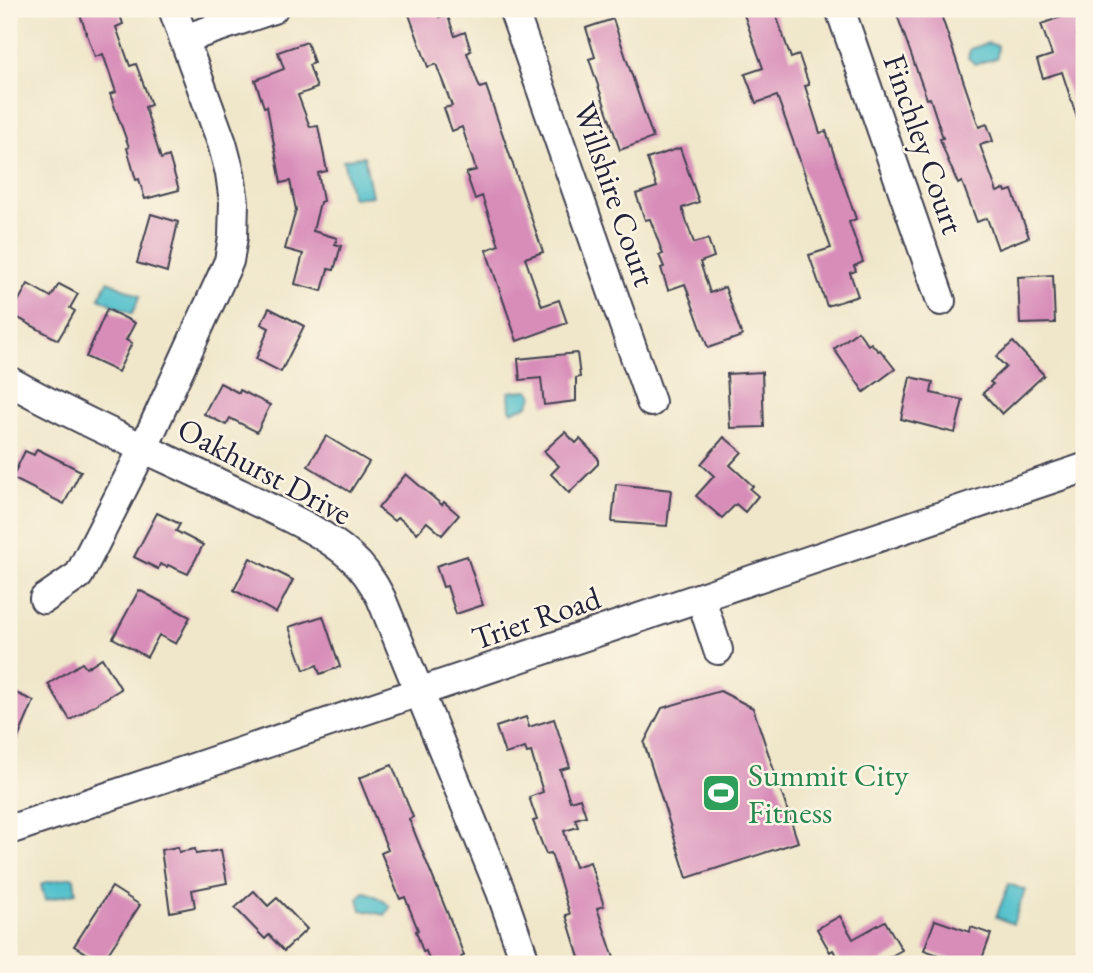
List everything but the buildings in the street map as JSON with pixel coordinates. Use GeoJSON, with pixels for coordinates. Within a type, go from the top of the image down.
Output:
{"type":"FeatureCollection","features":[{"type":"Feature","properties":{"kind":"street"},"geometry":{"type":"LineString","coordinates":[[44,599],[79,575],[144,447],[229,261],[234,202],[230,173],[222,143],[173,9]]}},
{"type":"Feature","properties":{"kind":"street"},"geometry":{"type":"LineString","coordinates":[[184,39],[273,9]]}},
{"type":"Feature","properties":{"kind":"street","name":"Willshire Court"},"geometry":{"type":"LineString","coordinates":[[513,9],[651,402]]}},
{"type":"Feature","properties":{"kind":"street","name":"Finchley Court"},"geometry":{"type":"LineString","coordinates":[[840,9],[942,301]]}},
{"type":"Feature","properties":{"kind":"street","name":"Oakhurst Drive"},"geometry":{"type":"LineString","coordinates":[[9,381],[50,404],[309,527],[350,556],[371,579],[501,892],[526,964]]}},
{"type":"Feature","properties":{"kind":"street","name":"Trier Road"},"geometry":{"type":"LineString","coordinates":[[9,830],[420,694],[1084,468]]}},
{"type":"Feature","properties":{"kind":"street"},"geometry":{"type":"LineString","coordinates":[[701,599],[718,650]]}},
{"type":"Feature","properties":{"kind":"water"},"geometry":{"type":"Polygon","coordinates":[[[988,43],[998,46],[997,58],[975,64],[968,58],[970,49],[988,43]]]}},
{"type":"Feature","properties":{"kind":"water"},"geometry":{"type":"Polygon","coordinates":[[[364,156],[372,196],[352,198],[343,160],[364,156]]]}},
{"type":"Feature","properties":{"kind":"water"},"geometry":{"type":"Polygon","coordinates":[[[108,281],[140,296],[132,314],[99,298],[108,281]]]}},
{"type":"Feature","properties":{"kind":"water"},"geometry":{"type":"Polygon","coordinates":[[[529,390],[533,396],[527,406],[512,411],[509,392],[529,390]]]}},
{"type":"Feature","properties":{"kind":"water"},"geometry":{"type":"Polygon","coordinates":[[[72,877],[76,893],[45,900],[41,885],[43,883],[72,877]]]}},
{"type":"Feature","properties":{"kind":"water"},"geometry":{"type":"Polygon","coordinates":[[[1009,884],[1025,890],[1013,924],[996,917],[1009,884]]]}},
{"type":"Feature","properties":{"kind":"water"},"geometry":{"type":"Polygon","coordinates":[[[364,892],[374,895],[390,907],[385,915],[361,910],[358,899],[364,892]]]}},
{"type":"Feature","properties":{"kind":"place","name":"Summit City Fitness"},"geometry":{"type":"Point","coordinates":[721,793]}}]}
